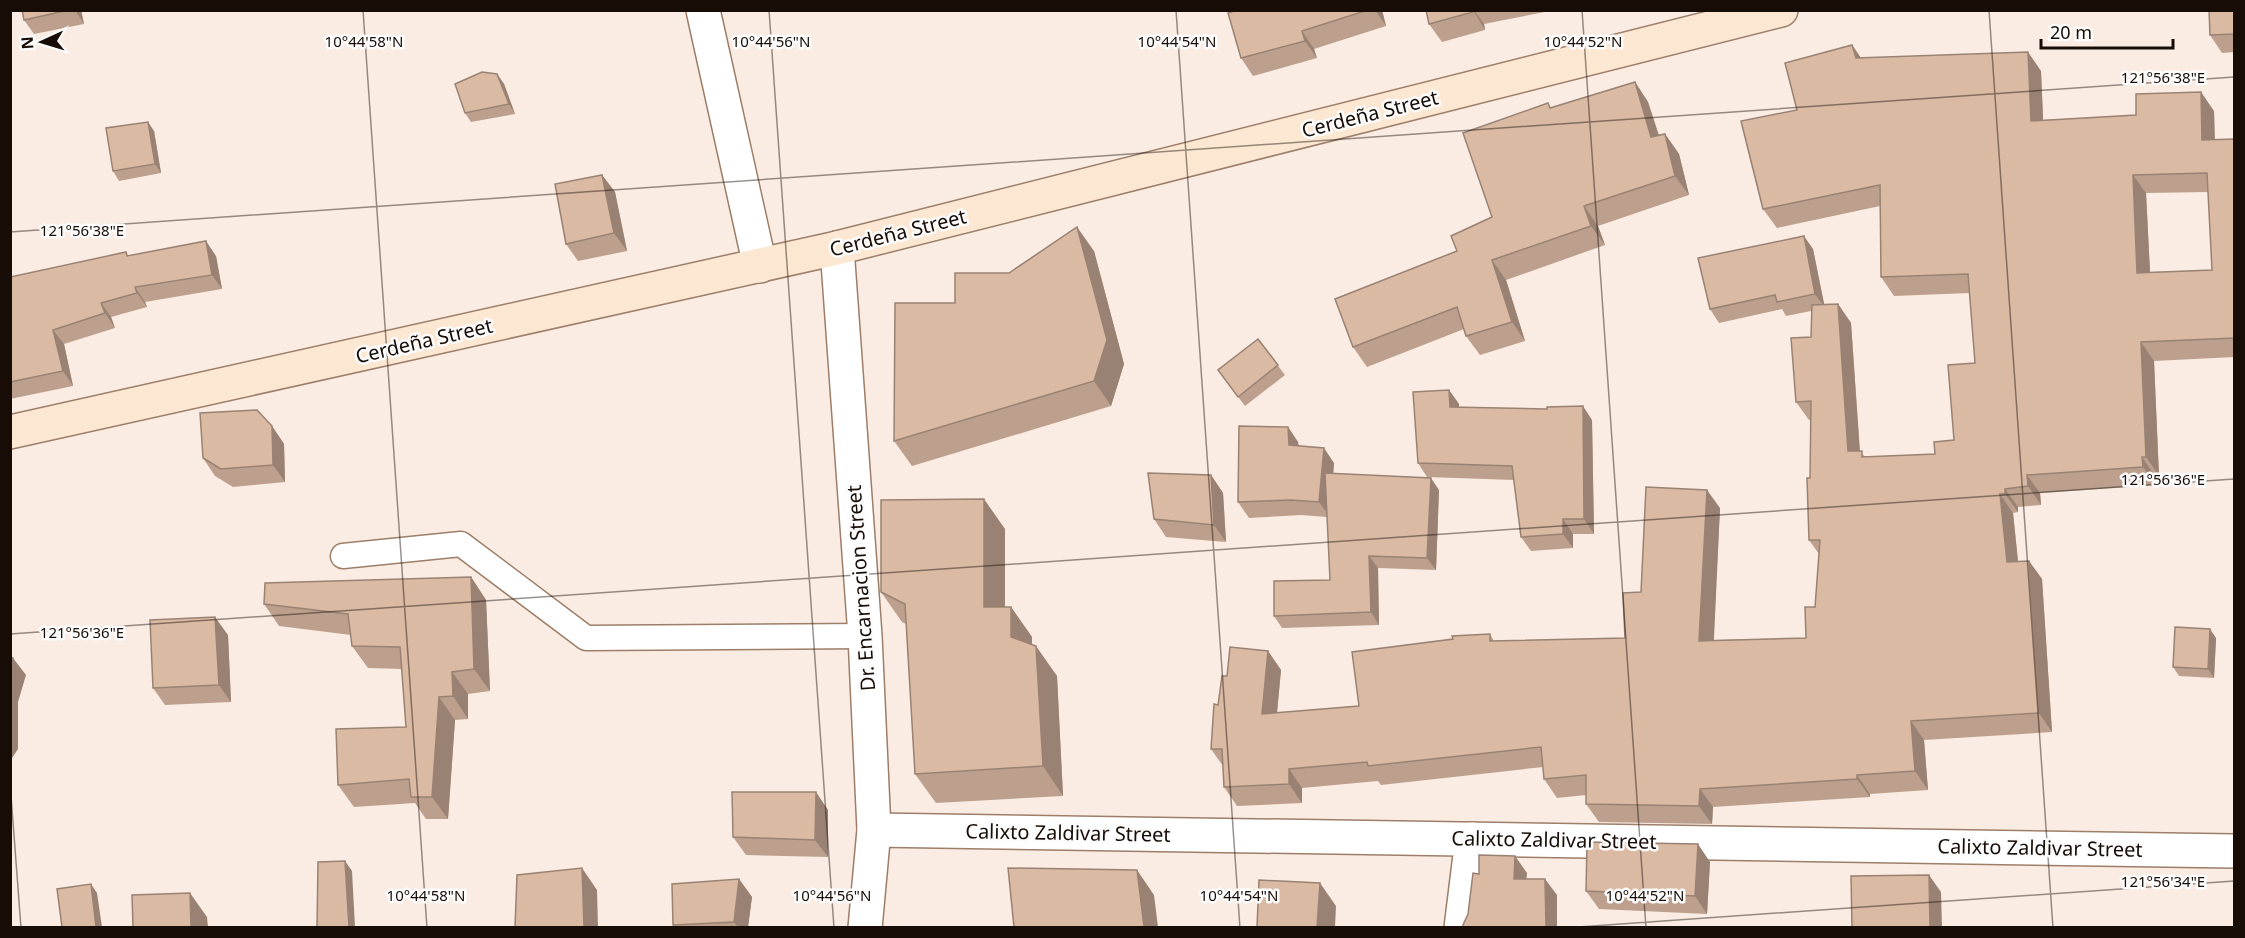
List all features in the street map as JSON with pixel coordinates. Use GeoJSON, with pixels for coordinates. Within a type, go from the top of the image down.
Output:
{"type":"FeatureCollection","features":[{"type":"Feature","properties":{"kind":"main road","name":"Cerdeña Street"},"geometry":{"type":"LineString","coordinates":[[10,432],[837,248],[1781,10]]}},
{"type":"Feature","properties":{"kind":"street"},"geometry":{"type":"LineString","coordinates":[[703,10],[760,266]]}},
{"type":"Feature","properties":{"kind":"street","name":"Dr. Encarnacion Street"},"geometry":{"type":"LineString","coordinates":[[837,248],[865,636],[874,830],[865,927]]}},
{"type":"Feature","properties":{"kind":"street","name":"Calixto Zaldivar Street"},"geometry":{"type":"LineString","coordinates":[[874,830],[2235,851]]}},
{"type":"Feature","properties":{"kind":"street"},"geometry":{"type":"LineString","coordinates":[[1461,927],[1473,839]]}},
{"type":"Feature","properties":{"kind":"lane"},"geometry":{"type":"LineString","coordinates":[[343,556],[461,544],[586,638],[865,636]]}},
{"type":"Feature","properties":{"kind":"building"},"geometry":{"type":"Polygon","coordinates":[[[22,10],[69,10],[24,20],[22,10]]]}},
{"type":"Feature","properties":{"kind":"building"},"geometry":{"type":"Polygon","coordinates":[[[1237,10],[1368,10],[1302,31],[1305,41],[1241,58],[1228,13],[1237,10]]]}},
{"type":"Feature","properties":{"kind":"building"},"geometry":{"type":"Polygon","coordinates":[[[1426,10],[1473,10],[1473,12],[1429,24],[1426,10]]]}},
{"type":"Feature","properties":{"kind":"building"},"geometry":{"type":"Polygon","coordinates":[[[2209,10],[2235,10],[2235,34],[2210,35],[2209,10]]]}},
{"type":"Feature","properties":{"kind":"building"},"geometry":{"type":"Polygon","coordinates":[[[1852,45],[1856,58],[2028,52],[2031,121],[2136,115],[2136,94],[2201,92],[2202,140],[2235,139],[2235,338],[2141,342],[2146,457],[2142,457],[2143,467],[2027,475],[2028,486],[2005,489],[2005,494],[2000,494],[2007,562],[2029,561],[2039,713],[1911,721],[1915,771],[1857,775],[1857,779],[1700,789],[1699,806],[1586,804],[1586,775],[1544,779],[1541,747],[1368,766],[1367,762],[1289,769],[1289,784],[1224,787],[1222,749],[1211,749],[1214,704],[1218,705],[1222,676],[1227,676],[1230,647],[1268,651],[1262,714],[1359,706],[1352,652],[1453,639],[1452,636],[1490,634],[1490,641],[1625,638],[1623,593],[1641,592],[1646,487],[1707,490],[1699,641],[1806,638],[1805,607],[1815,607],[1820,540],[1809,540],[1807,478],[1810,478],[1811,401],[1796,402],[1791,338],[1811,337],[1812,305],[1838,304],[1848,451],[1862,451],[1862,457],[1935,454],[1934,442],[1954,440],[1948,365],[1975,363],[1968,274],[1881,277],[1880,185],[1763,209],[1741,121],[1797,110],[1785,63],[1852,45]],[[2207,173],[2133,175],[2137,273],[2212,270],[2207,173]]]}},
{"type":"Feature","properties":{"kind":"building"},"geometry":{"type":"Polygon","coordinates":[[[482,72],[497,74],[509,104],[465,113],[455,84],[482,72]]]}},
{"type":"Feature","properties":{"kind":"building"},"geometry":{"type":"Polygon","coordinates":[[[1635,82],[1651,137],[1665,134],[1675,176],[1584,206],[1591,226],[1492,260],[1512,322],[1466,336],[1457,307],[1353,347],[1335,299],[1457,251],[1451,236],[1492,217],[1463,133],[1548,103],[1550,108],[1635,82]]]}},
{"type":"Feature","properties":{"kind":"building"},"geometry":{"type":"Polygon","coordinates":[[[148,122],[155,164],[113,171],[106,128],[148,122]]]}},
{"type":"Feature","properties":{"kind":"building"},"geometry":{"type":"Polygon","coordinates":[[[602,175],[614,233],[566,244],[555,184],[602,175]]]}},
{"type":"Feature","properties":{"kind":"building"},"geometry":{"type":"Polygon","coordinates":[[[1077,227],[1107,340],[1094,381],[894,441],[895,303],[955,303],[955,273],[1009,273],[1077,227]]]}},
{"type":"Feature","properties":{"kind":"building"},"geometry":{"type":"Polygon","coordinates":[[[1804,236],[1815,294],[1777,302],[1775,295],[1710,309],[1698,258],[1804,236]]]}},
{"type":"Feature","properties":{"kind":"building"},"geometry":{"type":"Polygon","coordinates":[[[206,241],[212,275],[135,287],[137,293],[101,303],[105,313],[53,330],[63,371],[10,382],[10,277],[126,252],[127,256],[206,241]]]}},
{"type":"Feature","properties":{"kind":"building"},"geometry":{"type":"Polygon","coordinates":[[[1258,339],[1278,365],[1238,397],[1218,370],[1258,339]]]}},
{"type":"Feature","properties":{"kind":"building"},"geometry":{"type":"Polygon","coordinates":[[[1449,390],[1450,407],[1547,409],[1547,407],[1583,406],[1584,519],[1563,519],[1563,534],[1521,537],[1512,466],[1418,463],[1413,392],[1449,390]]]}},
{"type":"Feature","properties":{"kind":"building"},"geometry":{"type":"Polygon","coordinates":[[[257,410],[272,426],[273,465],[221,469],[203,458],[200,413],[257,410]]]}},
{"type":"Feature","properties":{"kind":"building"},"geometry":{"type":"Polygon","coordinates":[[[1239,426],[1288,427],[1289,445],[1324,448],[1319,502],[1291,500],[1238,502],[1239,426]]]}},
{"type":"Feature","properties":{"kind":"building"},"geometry":{"type":"Polygon","coordinates":[[[1148,473],[1211,475],[1214,525],[1154,519],[1148,473]]]}},
{"type":"Feature","properties":{"kind":"building"},"geometry":{"type":"Polygon","coordinates":[[[1325,473],[1431,478],[1427,558],[1369,556],[1371,612],[1274,616],[1274,581],[1330,580],[1325,473]]]}},
{"type":"Feature","properties":{"kind":"building"},"geometry":{"type":"Polygon","coordinates":[[[984,499],[984,607],[1011,607],[1011,637],[1036,646],[1043,766],[915,774],[905,604],[881,592],[881,500],[984,499]]]}},
{"type":"Feature","properties":{"kind":"building"},"geometry":{"type":"Polygon","coordinates":[[[471,577],[474,669],[452,672],[453,696],[439,697],[432,797],[411,797],[409,779],[338,785],[336,729],[406,727],[400,647],[352,646],[348,614],[264,604],[265,583],[471,577]]]}},
{"type":"Feature","properties":{"kind":"building"},"geometry":{"type":"Polygon","coordinates":[[[215,617],[219,685],[153,688],[150,620],[215,617]]]}},
{"type":"Feature","properties":{"kind":"building"},"geometry":{"type":"Polygon","coordinates":[[[2175,627],[2210,629],[2208,669],[2173,667],[2175,627]]]}},
{"type":"Feature","properties":{"kind":"building"},"geometry":{"type":"Polygon","coordinates":[[[732,792],[816,792],[815,840],[733,837],[732,792]]]}},
{"type":"Feature","properties":{"kind":"building"},"geometry":{"type":"Polygon","coordinates":[[[1587,842],[1698,844],[1695,896],[1586,891],[1587,842]]]}},
{"type":"Feature","properties":{"kind":"building"},"geometry":{"type":"Polygon","coordinates":[[[1479,855],[1515,856],[1514,879],[1545,879],[1546,927],[1463,927],[1468,914],[1473,873],[1479,874],[1479,855]]]}},
{"type":"Feature","properties":{"kind":"building"},"geometry":{"type":"Polygon","coordinates":[[[345,861],[349,927],[317,927],[318,862],[345,861]]]}},
{"type":"Feature","properties":{"kind":"building"},"geometry":{"type":"Polygon","coordinates":[[[582,868],[584,927],[515,927],[517,875],[582,868]]]}},
{"type":"Feature","properties":{"kind":"building"},"geometry":{"type":"Polygon","coordinates":[[[1008,868],[1137,870],[1144,927],[1014,927],[1008,868]]]}},
{"type":"Feature","properties":{"kind":"building"},"geometry":{"type":"Polygon","coordinates":[[[1929,875],[1930,927],[1852,927],[1851,876],[1929,875]]]}},
{"type":"Feature","properties":{"kind":"building"},"geometry":{"type":"Polygon","coordinates":[[[739,879],[734,922],[673,925],[672,884],[739,879]]]}},
{"type":"Feature","properties":{"kind":"building"},"geometry":{"type":"Polygon","coordinates":[[[1259,880],[1320,883],[1317,927],[1257,927],[1259,880]]]}},
{"type":"Feature","properties":{"kind":"building"},"geometry":{"type":"Polygon","coordinates":[[[91,884],[96,927],[62,927],[57,889],[91,884]]]}},
{"type":"Feature","properties":{"kind":"building"},"geometry":{"type":"Polygon","coordinates":[[[190,893],[191,927],[133,927],[132,895],[190,893]]]}}]}
